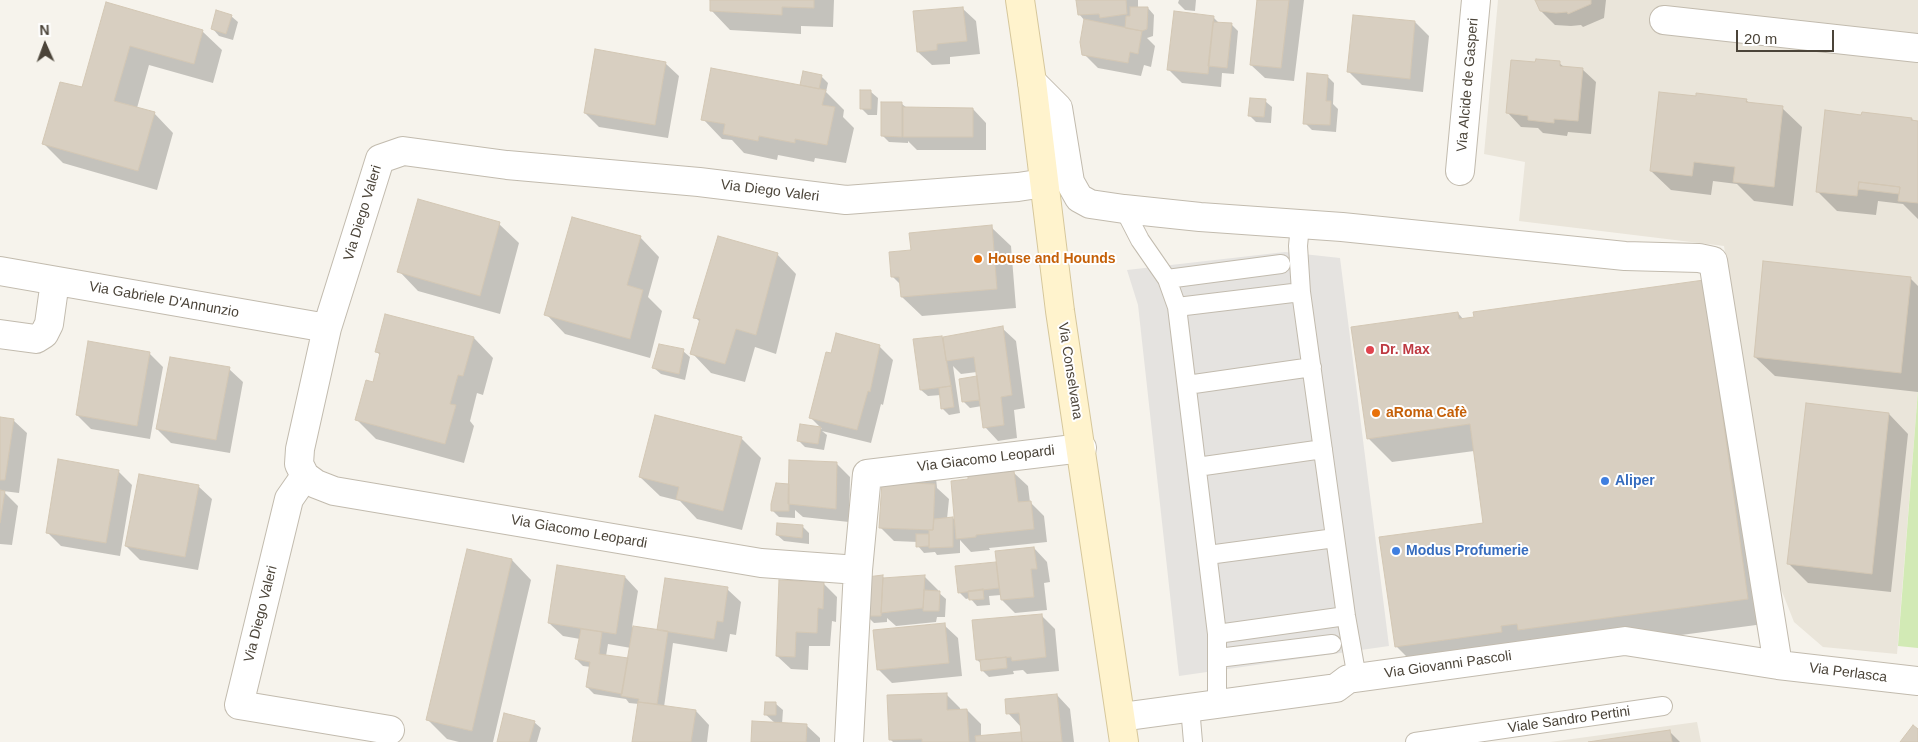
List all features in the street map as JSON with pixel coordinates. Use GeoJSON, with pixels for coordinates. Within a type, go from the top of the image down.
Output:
{"type":"FeatureCollection","features":[{"type":"Feature","properties":{"kind":"main road","name":"Via Conselvana"},"geometry":{"type":"LineString","coordinates":[[1020,0],[1060,311],[1123,730]]}},
{"type":"Feature","properties":{"kind":"street","name":"Via Alcide de Gasperi"},"geometry":{"type":"LineString","coordinates":[[1460,171],[1476,0]]}},
{"type":"Feature","properties":{"kind":"street"},"geometry":{"type":"LineString","coordinates":[[1664,20],[1918,48]]}},
{"type":"Feature","properties":{"kind":"street"},"geometry":{"type":"LineString","coordinates":[[1032,82],[1058,108],[1070,182],[1079,198],[1090,204],[1124,209],[1342,227],[1625,256],[1714,261],[1778,665]]}},
{"type":"Feature","properties":{"kind":"street","name":"Via Diego Valeri"},"geometry":{"type":"LineString","coordinates":[[390,730],[239,705],[289,499],[305,476],[299,464],[300,449],[327,328],[380,159],[403,151],[507,164],[689,181],[846,200],[1018,187],[1044,183]]}},
{"type":"Feature","properties":{"kind":"street","name":"Via Gabriele D'Annunzio"},"geometry":{"type":"LineString","coordinates":[[0,271],[327,328]]}},
{"type":"Feature","properties":{"kind":"street"},"geometry":{"type":"LineString","coordinates":[[0,334],[36,339],[44,334],[49,324],[55,281]]}},
{"type":"Feature","properties":{"kind":"street","name":"Via Giacomo Leopardi"},"geometry":{"type":"LineString","coordinates":[[849,742],[858,570],[867,474],[1082,448]]}},
{"type":"Feature","properties":{"kind":"street","name":"Via Giacomo Leopardi"},"geometry":{"type":"LineString","coordinates":[[305,476],[316,484],[334,491],[761,563],[858,570]]}},
{"type":"Feature","properties":{"kind":"street","name":"Via Giovanni Pascoli"},"geometry":{"type":"LineString","coordinates":[[1123,730],[1190,708],[1217,694],[1336,688],[1348,678],[1625,640],[1778,665]]}},
{"type":"Feature","properties":{"kind":"street","name":"Via Perlasca"},"geometry":{"type":"LineString","coordinates":[[1778,665],[1918,681]]}},
{"type":"Feature","properties":{"kind":"lane"},"geometry":{"type":"LineString","coordinates":[[1124,209],[1140,240],[1167,279],[1177,307],[1217,634],[1217,694]]}},
{"type":"Feature","properties":{"kind":"lane"},"geometry":{"type":"LineString","coordinates":[[1300,225],[1298,246],[1301,292],[1346,616],[1357,678]]}},
{"type":"Feature","properties":{"kind":"lane"},"geometry":{"type":"LineString","coordinates":[[1167,279],[1281,264]]}},
{"type":"Feature","properties":{"kind":"lane"},"geometry":{"type":"LineString","coordinates":[[1177,307],[1301,292]]}},
{"type":"Feature","properties":{"kind":"lane"},"geometry":{"type":"LineString","coordinates":[[1187,385],[1312,367]]}},
{"type":"Feature","properties":{"kind":"lane"},"geometry":{"type":"LineString","coordinates":[[1197,467],[1323,449]]}},
{"type":"Feature","properties":{"kind":"lane"},"geometry":{"type":"LineString","coordinates":[[1208,555],[1335,538]]}},
{"type":"Feature","properties":{"kind":"lane"},"geometry":{"type":"LineString","coordinates":[[1217,634],[1346,616]]}},
{"type":"Feature","properties":{"kind":"lane"},"geometry":{"type":"LineString","coordinates":[[1218,658],[1332,644]]}},
{"type":"Feature","properties":{"kind":"lane","name":"Viale Sandro Pertini"},"geometry":{"type":"LineString","coordinates":[[1414,742],[1663,706]]}},
{"type":"Feature","properties":{"kind":"lane"},"geometry":{"type":"LineString","coordinates":[[1190,708],[1193,742]]}},
{"type":"Feature","properties":{"kind":"shaded area"},"geometry":{"type":"Polygon","coordinates":[[[1498,0],[1918,0],[1918,390],[1897,654],[1823,647],[1794,622],[1772,566],[1724,246],[1519,221],[1525,162],[1484,154],[1498,0]]]}},
{"type":"Feature","properties":{"kind":"shaded area"},"geometry":{"type":"Polygon","coordinates":[[[1285,252],[1340,258],[1389,646],[1179,676],[1138,305],[1127,270],[1285,252]]]}},
{"type":"Feature","properties":{"kind":"shaded area"},"geometry":{"type":"Polygon","coordinates":[[[1697,722],[1701,742],[1550,742],[1697,722]]]}},
{"type":"Feature","properties":{"kind":"green space"},"geometry":{"type":"Polygon","coordinates":[[[1918,390],[1918,648],[1898,646],[1918,390]]]}},
{"type":"Feature","properties":{"kind":"building"},"geometry":{"type":"Polygon","coordinates":[[[710,0],[814,0],[814,8],[782,7],[782,15],[710,11],[710,0]]]}},
{"type":"Feature","properties":{"kind":"building"},"geometry":{"type":"Polygon","coordinates":[[[1076,0],[1126,0],[1127,14],[1100,18],[1099,14],[1078,15],[1076,0]]]}},
{"type":"Feature","properties":{"kind":"building"},"geometry":{"type":"Polygon","coordinates":[[[1257,0],[1289,0],[1281,68],[1250,65],[1257,0]]]}},
{"type":"Feature","properties":{"kind":"building"},"geometry":{"type":"Polygon","coordinates":[[[1535,0],[1591,0],[1591,4],[1568,14],[1567,12],[1540,11],[1535,0]]]}},
{"type":"Feature","properties":{"kind":"building"},"geometry":{"type":"Polygon","coordinates":[[[106,2],[203,30],[194,64],[130,46],[114,101],[155,112],[138,171],[42,144],[60,82],[82,87],[106,2]]]}},
{"type":"Feature","properties":{"kind":"building"},"geometry":{"type":"Polygon","coordinates":[[[963,7],[967,41],[937,44],[937,50],[917,52],[913,11],[963,7]]]}},
{"type":"Feature","properties":{"kind":"building"},"geometry":{"type":"Polygon","coordinates":[[[1130,7],[1148,7],[1147,29],[1142,31],[1125,28],[1126,16],[1130,16],[1130,7]]]}},
{"type":"Feature","properties":{"kind":"building"},"geometry":{"type":"Polygon","coordinates":[[[216,10],[232,15],[226,34],[211,29],[216,10]]]}},
{"type":"Feature","properties":{"kind":"building"},"geometry":{"type":"Polygon","coordinates":[[[1174,11],[1214,16],[1208,74],[1167,70],[1174,11]]]}},
{"type":"Feature","properties":{"kind":"building"},"geometry":{"type":"Polygon","coordinates":[[[1353,15],[1415,21],[1410,79],[1347,72],[1353,15]]]}},
{"type":"Feature","properties":{"kind":"building"},"geometry":{"type":"Polygon","coordinates":[[[1084,19],[1142,31],[1138,54],[1130,52],[1128,63],[1082,55],[1080,42],[1084,19]]]}},
{"type":"Feature","properties":{"kind":"building"},"geometry":{"type":"Polygon","coordinates":[[[1213,22],[1232,23],[1227,68],[1208,66],[1213,22]]]}},
{"type":"Feature","properties":{"kind":"building"},"geometry":{"type":"Polygon","coordinates":[[[595,49],[666,62],[655,125],[584,113],[595,49]]]}},
{"type":"Feature","properties":{"kind":"building"},"geometry":{"type":"Polygon","coordinates":[[[1536,59],[1560,61],[1560,66],[1583,68],[1578,121],[1554,119],[1554,123],[1528,120],[1528,116],[1506,113],[1511,60],[1535,62],[1536,59]]]}},
{"type":"Feature","properties":{"kind":"building"},"geometry":{"type":"Polygon","coordinates":[[[711,68],[826,90],[822,105],[835,107],[827,145],[795,139],[795,143],[759,136],[758,141],[723,134],[725,124],[701,120],[711,68]]]}},
{"type":"Feature","properties":{"kind":"building"},"geometry":{"type":"Polygon","coordinates":[[[803,71],[822,75],[819,89],[800,85],[803,71]]]}},
{"type":"Feature","properties":{"kind":"building"},"geometry":{"type":"Polygon","coordinates":[[[1307,73],[1328,75],[1326,101],[1331,101],[1330,125],[1303,124],[1307,73]]]}},
{"type":"Feature","properties":{"kind":"building"},"geometry":{"type":"Polygon","coordinates":[[[860,90],[871,90],[871,109],[860,109],[860,90]]]}},
{"type":"Feature","properties":{"kind":"building"},"geometry":{"type":"Polygon","coordinates":[[[1659,92],[1696,96],[1696,93],[1747,99],[1746,102],[1783,106],[1774,187],[1733,182],[1735,167],[1694,162],[1692,176],[1650,171],[1659,92]]]}},
{"type":"Feature","properties":{"kind":"building"},"geometry":{"type":"Polygon","coordinates":[[[1250,98],[1266,99],[1264,117],[1248,116],[1250,98]]]}},
{"type":"Feature","properties":{"kind":"building"},"geometry":{"type":"Polygon","coordinates":[[[881,102],[902,102],[902,137],[881,136],[881,102]]]}},
{"type":"Feature","properties":{"kind":"building"},"geometry":{"type":"Polygon","coordinates":[[[903,107],[973,108],[973,137],[903,137],[903,107]]]}},
{"type":"Feature","properties":{"kind":"building"},"geometry":{"type":"Polygon","coordinates":[[[1825,110],[1861,115],[1862,112],[1912,118],[1911,120],[1918,121],[1918,203],[1898,201],[1900,187],[1859,182],[1857,196],[1816,192],[1825,110]]]}},
{"type":"Feature","properties":{"kind":"building"},"geometry":{"type":"Polygon","coordinates":[[[1859,182],[1900,187],[1899,194],[1858,189],[1859,182]]]}},
{"type":"Feature","properties":{"kind":"building"},"geometry":{"type":"Polygon","coordinates":[[[418,199],[500,222],[480,296],[397,272],[418,199]]]}},
{"type":"Feature","properties":{"kind":"building"},"geometry":{"type":"Polygon","coordinates":[[[572,217],[641,236],[627,285],[643,290],[630,339],[544,315],[572,217]]]}},
{"type":"Feature","properties":{"kind":"building"},"geometry":{"type":"Polygon","coordinates":[[[992,225],[997,289],[901,297],[899,277],[891,277],[889,252],[911,250],[909,233],[992,225]]]}},
{"type":"Feature","properties":{"kind":"building"},"geometry":{"type":"Polygon","coordinates":[[[718,236],[778,253],[756,335],[736,329],[725,364],[690,354],[700,319],[693,318],[718,236]]]}},
{"type":"Feature","properties":{"kind":"building"},"geometry":{"type":"Polygon","coordinates":[[[1763,261],[1911,277],[1901,373],[1754,357],[1763,261]]]}},
{"type":"Feature","properties":{"kind":"building","name":"Aliper"},"geometry":{"type":"Polygon","coordinates":[[[1704,280],[1748,599],[1518,630],[1517,624],[1501,626],[1502,632],[1395,647],[1379,537],[1483,523],[1470,424],[1367,439],[1351,327],[1458,312],[1459,319],[1474,317],[1473,312],[1704,280]]]}},
{"type":"Feature","properties":{"kind":"building"},"geometry":{"type":"Polygon","coordinates":[[[385,314],[474,337],[463,376],[458,375],[450,404],[456,405],[445,444],[355,420],[366,380],[373,382],[380,353],[375,352],[385,314]]]}},
{"type":"Feature","properties":{"kind":"building"},"geometry":{"type":"Polygon","coordinates":[[[1003,326],[1012,395],[1001,397],[1004,425],[983,428],[974,357],[946,361],[943,337],[1003,326]]]}},
{"type":"Feature","properties":{"kind":"building"},"geometry":{"type":"Polygon","coordinates":[[[836,333],[880,345],[870,392],[868,391],[857,430],[809,418],[826,352],[831,353],[836,333]]]}},
{"type":"Feature","properties":{"kind":"building"},"geometry":{"type":"Polygon","coordinates":[[[942,336],[951,386],[920,390],[913,339],[942,336]]]}},
{"type":"Feature","properties":{"kind":"building"},"geometry":{"type":"Polygon","coordinates":[[[88,341],[150,352],[137,426],[76,415],[88,341]]]}},
{"type":"Feature","properties":{"kind":"building"},"geometry":{"type":"Polygon","coordinates":[[[659,344],[684,349],[679,374],[652,368],[659,344]]]}},
{"type":"Feature","properties":{"kind":"building"},"geometry":{"type":"Polygon","coordinates":[[[170,357],[230,367],[216,440],[156,429],[170,357]]]}},
{"type":"Feature","properties":{"kind":"building"},"geometry":{"type":"Polygon","coordinates":[[[977,376],[980,400],[962,402],[959,379],[977,376]]]}},
{"type":"Feature","properties":{"kind":"building"},"geometry":{"type":"Polygon","coordinates":[[[951,386],[954,407],[941,409],[939,388],[951,386]]]}},
{"type":"Feature","properties":{"kind":"building"},"geometry":{"type":"Polygon","coordinates":[[[1806,403],[1889,413],[1872,574],[1787,564],[1806,403]]]}},
{"type":"Feature","properties":{"kind":"building"},"geometry":{"type":"Polygon","coordinates":[[[655,415],[742,437],[723,511],[676,499],[679,487],[639,477],[655,415]]]}},
{"type":"Feature","properties":{"kind":"building"},"geometry":{"type":"Polygon","coordinates":[[[0,417],[14,419],[5,480],[0,480],[0,417]]]}},
{"type":"Feature","properties":{"kind":"building"},"geometry":{"type":"Polygon","coordinates":[[[800,424],[821,427],[818,444],[797,441],[800,424]]]}},
{"type":"Feature","properties":{"kind":"building"},"geometry":{"type":"Polygon","coordinates":[[[58,459],[119,470],[106,543],[46,533],[58,459]]]}},
{"type":"Feature","properties":{"kind":"building"},"geometry":{"type":"Polygon","coordinates":[[[789,460],[837,462],[836,509],[788,504],[789,460]]]}},
{"type":"Feature","properties":{"kind":"building"},"geometry":{"type":"Polygon","coordinates":[[[1014,471],[1018,502],[1031,501],[1034,529],[956,539],[951,481],[968,479],[968,476],[1014,471]]]}},
{"type":"Feature","properties":{"kind":"building"},"geometry":{"type":"Polygon","coordinates":[[[139,474],[199,485],[185,557],[125,546],[139,474]]]}},
{"type":"Feature","properties":{"kind":"building"},"geometry":{"type":"Polygon","coordinates":[[[882,482],[935,484],[933,530],[879,528],[882,482]]]}},
{"type":"Feature","properties":{"kind":"building"},"geometry":{"type":"Polygon","coordinates":[[[776,483],[789,484],[789,511],[771,511],[776,483]]]}},
{"type":"Feature","properties":{"kind":"building"},"geometry":{"type":"Polygon","coordinates":[[[0,490],[5,491],[0,523],[0,490]]]}},
{"type":"Feature","properties":{"kind":"building"},"geometry":{"type":"Polygon","coordinates":[[[953,517],[953,547],[929,548],[929,530],[933,530],[934,519],[953,517]]]}},
{"type":"Feature","properties":{"kind":"building"},"geometry":{"type":"Polygon","coordinates":[[[777,523],[803,525],[802,538],[776,535],[777,523]]]}},
{"type":"Feature","properties":{"kind":"building"},"geometry":{"type":"Polygon","coordinates":[[[916,534],[929,534],[929,546],[916,547],[916,534]]]}},
{"type":"Feature","properties":{"kind":"building"},"geometry":{"type":"Polygon","coordinates":[[[1034,547],[1037,569],[1031,569],[1034,597],[1001,600],[995,551],[1034,547]]]}},
{"type":"Feature","properties":{"kind":"building"},"geometry":{"type":"Polygon","coordinates":[[[467,549],[512,559],[472,731],[426,720],[467,549]]]}},
{"type":"Feature","properties":{"kind":"building"},"geometry":{"type":"Polygon","coordinates":[[[996,562],[999,588],[958,593],[955,566],[996,562]]]}},
{"type":"Feature","properties":{"kind":"building"},"geometry":{"type":"Polygon","coordinates":[[[557,565],[625,576],[616,634],[548,623],[557,565]]]}},
{"type":"Feature","properties":{"kind":"building"},"geometry":{"type":"Polygon","coordinates":[[[883,575],[881,616],[866,616],[867,577],[883,575]]]}},
{"type":"Feature","properties":{"kind":"building"},"geometry":{"type":"Polygon","coordinates":[[[925,575],[923,608],[881,613],[883,578],[925,575]]]}},
{"type":"Feature","properties":{"kind":"building"},"geometry":{"type":"Polygon","coordinates":[[[665,578],[728,587],[723,622],[717,621],[714,639],[657,630],[665,578]]]}},
{"type":"Feature","properties":{"kind":"building"},"geometry":{"type":"Polygon","coordinates":[[[779,580],[824,582],[823,609],[818,608],[817,633],[796,632],[795,657],[776,656],[779,580]]]}},
{"type":"Feature","properties":{"kind":"building"},"geometry":{"type":"Polygon","coordinates":[[[983,589],[984,599],[969,600],[968,591],[983,589]]]}},
{"type":"Feature","properties":{"kind":"building"},"geometry":{"type":"Polygon","coordinates":[[[924,590],[940,591],[939,611],[923,611],[924,590]]]}},
{"type":"Feature","properties":{"kind":"building"},"geometry":{"type":"Polygon","coordinates":[[[1042,614],[1046,657],[1012,661],[1011,657],[976,660],[972,620],[1042,614]]]}},
{"type":"Feature","properties":{"kind":"building"},"geometry":{"type":"Polygon","coordinates":[[[945,623],[949,663],[877,670],[873,630],[945,623]]]}},
{"type":"Feature","properties":{"kind":"building"},"geometry":{"type":"Polygon","coordinates":[[[633,626],[668,631],[657,704],[638,702],[639,699],[621,696],[633,626]]]}},
{"type":"Feature","properties":{"kind":"building"},"geometry":{"type":"Polygon","coordinates":[[[581,629],[602,632],[599,654],[628,658],[622,694],[586,687],[590,662],[575,659],[581,629]]]}},
{"type":"Feature","properties":{"kind":"building"},"geometry":{"type":"Polygon","coordinates":[[[1006,657],[1007,668],[981,671],[980,660],[1006,657]]]}},
{"type":"Feature","properties":{"kind":"building"},"geometry":{"type":"Polygon","coordinates":[[[947,693],[947,710],[967,709],[969,742],[922,742],[922,739],[889,740],[887,695],[947,693]]]}},
{"type":"Feature","properties":{"kind":"building"},"geometry":{"type":"Polygon","coordinates":[[[1057,694],[1062,742],[1022,742],[1019,713],[1006,714],[1005,699],[1057,694]]]}},
{"type":"Feature","properties":{"kind":"building"},"geometry":{"type":"Polygon","coordinates":[[[638,702],[696,710],[691,742],[632,742],[638,702]]]}},
{"type":"Feature","properties":{"kind":"building"},"geometry":{"type":"Polygon","coordinates":[[[765,702],[776,702],[776,715],[764,715],[765,702]]]}},
{"type":"Feature","properties":{"kind":"building"},"geometry":{"type":"Polygon","coordinates":[[[504,713],[535,721],[529,742],[497,742],[504,713]]]}},
{"type":"Feature","properties":{"kind":"building"},"geometry":{"type":"Polygon","coordinates":[[[752,721],[807,724],[806,742],[751,742],[752,721]]]}},
{"type":"Feature","properties":{"kind":"building"},"geometry":{"type":"Polygon","coordinates":[[[1913,725],[1918,729],[1918,742],[1900,742],[1913,725]]]}},
{"type":"Feature","properties":{"kind":"building"},"geometry":{"type":"Polygon","coordinates":[[[1670,730],[1672,742],[1588,742],[1670,730]]]}},
{"type":"Feature","properties":{"kind":"building"},"geometry":{"type":"Polygon","coordinates":[[[1021,732],[1022,742],[976,742],[975,736],[1021,732]]]}},
{"type":"Feature","properties":{"kind":"place","name":"House and Hounds"},"geometry":{"type":"Point","coordinates":[978,259]}},
{"type":"Feature","properties":{"kind":"place","name":"Dr. Max"},"geometry":{"type":"Point","coordinates":[1370,350]}},
{"type":"Feature","properties":{"kind":"place","name":"aRoma Cafè"},"geometry":{"type":"Point","coordinates":[1376,413]}},
{"type":"Feature","properties":{"kind":"place","name":"Aliper"},"geometry":{"type":"Point","coordinates":[1605,481]}},
{"type":"Feature","properties":{"kind":"place","name":"Modus Profumerie"},"geometry":{"type":"Point","coordinates":[1396,551]}}]}
